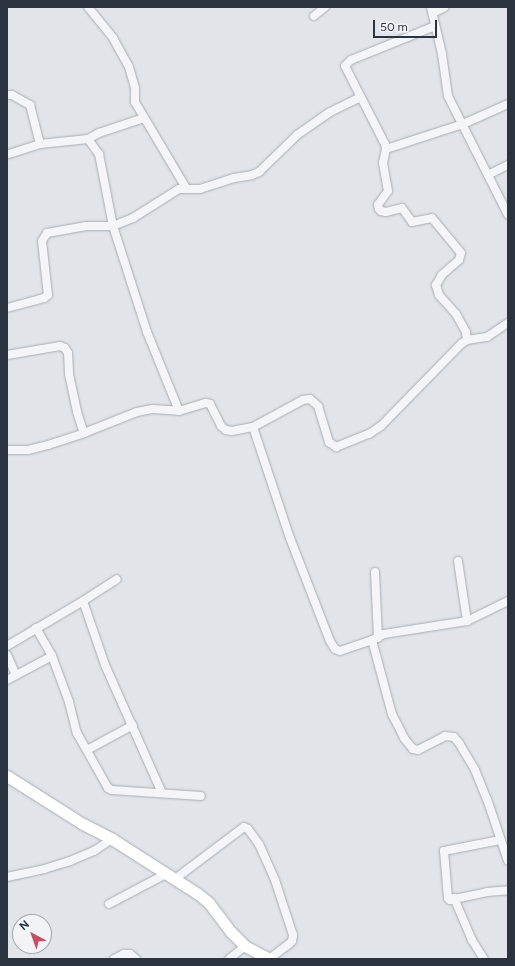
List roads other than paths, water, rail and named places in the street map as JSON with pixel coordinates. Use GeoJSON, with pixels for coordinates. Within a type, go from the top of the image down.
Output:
{"type":"FeatureCollection","features":[{"type":"Feature","properties":{"kind":"main road"},"geometry":{"type":"LineString","coordinates":[[7,776],[83,824],[112,839],[198,894],[209,904],[231,932],[245,946],[269,959]]}},
{"type":"Feature","properties":{"kind":"street"},"geometry":{"type":"LineString","coordinates":[[88,7],[113,38],[129,67],[136,88],[135,102],[186,188]]}},
{"type":"Feature","properties":{"kind":"street"},"geometry":{"type":"LineString","coordinates":[[314,16],[325,7]]}},
{"type":"Feature","properties":{"kind":"street"},"geometry":{"type":"LineString","coordinates":[[445,7],[432,10],[448,96],[508,215]]}},
{"type":"Feature","properties":{"kind":"street"},"geometry":{"type":"LineString","coordinates":[[435,26],[346,63],[346,70],[386,149],[383,164],[388,191],[378,205],[379,209],[386,212],[402,208],[412,222],[432,218],[459,251],[461,256],[459,260],[442,274],[436,285],[439,295],[456,314],[468,340]]}},
{"type":"Feature","properties":{"kind":"street"},"geometry":{"type":"LineString","coordinates":[[7,96],[12,95],[30,105],[40,144]]}},
{"type":"Feature","properties":{"kind":"street"},"geometry":{"type":"LineString","coordinates":[[7,308],[44,298],[48,295],[42,240],[47,233],[86,226],[113,226],[126,222],[172,193],[186,188],[200,188],[259,172],[297,135],[330,112],[361,97]]}},
{"type":"Feature","properties":{"kind":"street"},"geometry":{"type":"LineString","coordinates":[[386,149],[462,124],[508,104]]}},
{"type":"Feature","properties":{"kind":"street"},"geometry":{"type":"LineString","coordinates":[[7,155],[40,144],[88,139],[99,133],[144,118]]}},
{"type":"Feature","properties":{"kind":"street"},"geometry":{"type":"LineString","coordinates":[[88,139],[99,154],[113,226],[148,332],[179,411]]}},
{"type":"Feature","properties":{"kind":"street"},"geometry":{"type":"LineString","coordinates":[[488,175],[508,166]]}},
{"type":"Feature","properties":{"kind":"street"},"geometry":{"type":"LineString","coordinates":[[7,450],[28,450],[84,433],[137,412],[153,409],[179,411],[206,403],[210,404],[221,426],[226,430],[232,431],[253,427],[303,400],[310,399],[318,406],[329,442],[336,447],[369,434],[392,414],[446,359],[468,340],[487,337],[508,323]]}},
{"type":"Feature","properties":{"kind":"street"},"geometry":{"type":"LineString","coordinates":[[7,355],[60,346],[65,348],[69,357],[69,374],[77,412],[84,433]]}},
{"type":"Feature","properties":{"kind":"street"},"geometry":{"type":"LineString","coordinates":[[253,427],[290,538],[330,641],[335,649],[340,651],[375,639],[384,634],[467,621],[508,601]]}},
{"type":"Feature","properties":{"kind":"street"},"geometry":{"type":"LineString","coordinates":[[458,561],[467,621]]}},
{"type":"Feature","properties":{"kind":"street"},"geometry":{"type":"LineString","coordinates":[[375,572],[375,639],[385,692],[392,714],[404,738],[413,749],[418,750],[445,736],[454,737],[459,742],[475,770],[508,861]]}},
{"type":"Feature","properties":{"kind":"street"},"geometry":{"type":"LineString","coordinates":[[7,646],[84,601],[117,579]]}},
{"type":"Feature","properties":{"kind":"street"},"geometry":{"type":"LineString","coordinates":[[84,601],[105,665],[162,793]]}},
{"type":"Feature","properties":{"kind":"street"},"geometry":{"type":"LineString","coordinates":[[36,628],[52,656],[69,702],[74,723],[108,788],[112,790],[200,796]]}},
{"type":"Feature","properties":{"kind":"street"},"geometry":{"type":"LineString","coordinates":[[7,655],[16,675]]}},
{"type":"Feature","properties":{"kind":"street"},"geometry":{"type":"LineString","coordinates":[[7,680],[52,656]]}},
{"type":"Feature","properties":{"kind":"street"},"geometry":{"type":"LineString","coordinates":[[87,750],[133,725]]}},
{"type":"Feature","properties":{"kind":"street"},"geometry":{"type":"LineString","coordinates":[[109,904],[171,876],[244,827],[248,829],[259,844],[276,880],[293,935],[292,941],[269,959]]}},
{"type":"Feature","properties":{"kind":"street"},"geometry":{"type":"LineString","coordinates":[[7,877],[44,869],[70,860],[94,851],[112,839]]}},
{"type":"Feature","properties":{"kind":"street"},"geometry":{"type":"LineString","coordinates":[[500,840],[444,851],[448,898],[450,900],[454,898],[508,890]]}},
{"type":"Feature","properties":{"kind":"street"},"geometry":{"type":"LineString","coordinates":[[454,898],[472,940],[484,959]]}},
{"type":"Feature","properties":{"kind":"street"},"geometry":{"type":"LineString","coordinates":[[229,959],[245,946]]}},
{"type":"Feature","properties":{"kind":"street"},"geometry":{"type":"LineString","coordinates":[[114,959],[124,954],[130,954],[136,959]]}}]}
